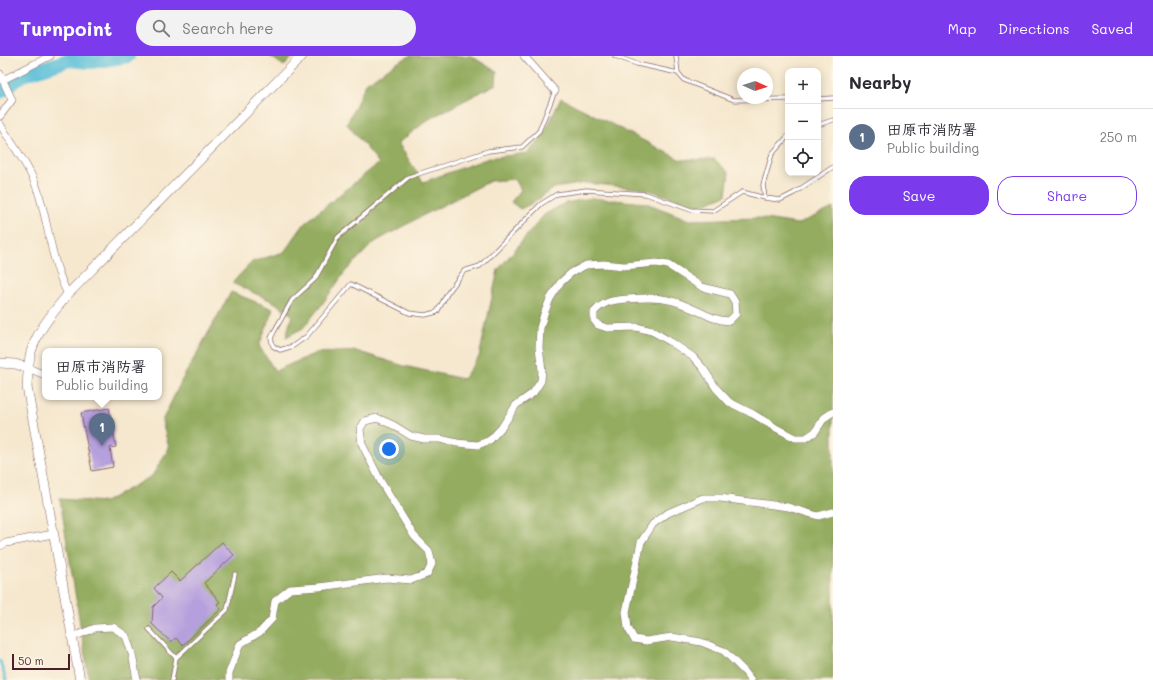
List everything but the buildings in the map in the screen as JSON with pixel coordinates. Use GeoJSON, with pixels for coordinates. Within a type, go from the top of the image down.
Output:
{"type":"FeatureCollection","features":[{"type":"Feature","properties":{"kind":"street"},"geometry":{"type":"LineString","coordinates":[[0,116],[12,100],[1,79],[50,56]]}},
{"type":"Feature","properties":{"kind":"street"},"geometry":{"type":"LineString","coordinates":[[80,680],[27,387],[28,368],[31,353],[38,335],[45,323],[68,294],[302,56]]}},
{"type":"Feature","properties":{"kind":"street"},"geometry":{"type":"LineString","coordinates":[[524,56],[556,91]]}},
{"type":"Feature","properties":{"kind":"street"},"geometry":{"type":"LineString","coordinates":[[0,124],[29,171],[38,191],[60,280],[68,294]]}},
{"type":"Feature","properties":{"kind":"street"},"geometry":{"type":"LineString","coordinates":[[229,680],[229,673],[240,644],[260,632],[272,619],[275,601],[290,589],[319,587],[387,578],[411,580],[427,574],[432,564],[428,551],[414,536],[381,482],[362,444],[360,429],[365,421],[377,418],[393,425],[411,436],[424,439],[440,438],[478,445],[490,440],[502,427],[516,405],[533,393],[541,381],[542,370],[539,348],[544,314],[550,299],[560,283],[571,273],[586,265],[604,264],[624,266],[656,263],[668,265],[702,287],[730,294],[735,302],[736,314],[729,322],[718,320],[672,300],[652,297],[619,300],[601,304],[594,312],[594,320],[598,325],[607,328],[636,327],[652,330],[693,357],[703,368],[716,388],[729,402],[795,438],[806,438],[815,432],[824,418],[833,412]]}},
{"type":"Feature","properties":{"kind":"street"},"geometry":{"type":"LineString","coordinates":[[0,363],[15,364],[42,374]]}},
{"type":"Feature","properties":{"kind":"street"},"geometry":{"type":"LineString","coordinates":[[751,680],[724,651],[702,642],[672,637],[646,641],[634,639],[628,628],[626,612],[641,542],[653,524],[668,513],[703,498],[720,498],[788,507],[818,516],[833,512]]}},
{"type":"Feature","properties":{"kind":"street"},"geometry":{"type":"LineString","coordinates":[[0,546],[6,543],[53,534]]}},
{"type":"Feature","properties":{"kind":"street"},"geometry":{"type":"LineString","coordinates":[[73,637],[95,628],[113,627],[126,636],[132,654],[137,680]]}},
{"type":"Feature","properties":{"kind":"lane"},"geometry":{"type":"LineString","coordinates":[[614,56],[637,64],[678,73]]}},
{"type":"Feature","properties":{"kind":"lane"},"geometry":{"type":"LineString","coordinates":[[676,56],[678,73],[684,80],[734,100],[785,99]]}},
{"type":"Feature","properties":{"kind":"lane"},"geometry":{"type":"LineString","coordinates":[[556,91],[539,131],[522,147],[488,151],[409,178],[338,237],[315,279],[292,300],[271,338],[273,346],[280,350],[293,346],[307,336],[351,284],[409,313],[425,315],[437,312],[447,294],[464,271],[480,266],[541,204],[557,194],[586,190],[646,194],[691,210],[713,210],[742,192],[780,200],[833,167]]}},
{"type":"Feature","properties":{"kind":"lane"},"geometry":{"type":"LineString","coordinates":[[821,99],[833,98]]}},
{"type":"Feature","properties":{"kind":"lane"},"geometry":{"type":"LineString","coordinates":[[821,124],[833,120]]}},
{"type":"Feature","properties":{"kind":"lane"},"geometry":{"type":"LineString","coordinates":[[765,198],[763,185],[772,154],[785,139]]}},
{"type":"Feature","properties":{"kind":"lane"},"geometry":{"type":"LineString","coordinates":[[172,680],[176,658],[227,610],[234,574]]}},
{"type":"Feature","properties":{"kind":"lane"},"geometry":{"type":"LineString","coordinates":[[149,629],[176,658]]}},
{"type":"Feature","properties":{"kind":"green space"},"geometry":{"type":"Polygon","coordinates":[[[270,56],[294,56],[284,66],[270,56]]]}},
{"type":"Feature","properties":{"kind":"green space"},"geometry":{"type":"Polygon","coordinates":[[[410,56],[471,56],[497,72],[496,84],[429,119],[398,143],[423,182],[489,158],[528,153],[544,134],[561,98],[681,160],[714,159],[729,173],[726,195],[699,206],[645,189],[586,183],[554,188],[535,202],[520,209],[511,202],[521,190],[515,179],[490,181],[373,243],[345,272],[303,328],[286,337],[292,315],[274,302],[232,283],[252,262],[284,252],[305,223],[379,163],[347,124],[366,83],[410,56]]]}},
{"type":"Feature","properties":{"kind":"green space"},"geometry":{"type":"Polygon","coordinates":[[[592,198],[646,203],[690,220],[758,218],[798,224],[833,208],[833,680],[89,680],[60,499],[105,502],[152,476],[169,448],[162,421],[182,380],[231,292],[273,309],[259,346],[275,371],[316,353],[356,351],[404,366],[463,379],[479,357],[498,270],[544,215],[565,203],[592,198]]]}},
{"type":"Feature","properties":{"kind":"waterway"},"geometry":{"type":"LineString","coordinates":[[0,92],[22,75],[69,60],[91,62],[128,56]]}},
{"type":"Feature","properties":{"kind":"waterway"},"geometry":{"type":"LineString","coordinates":[[0,661],[6,680]]}},
{"type":"Feature","properties":{"kind":"place","name":"田原市消防署"},"geometry":{"type":"Point","coordinates":[102,446]}}]}
